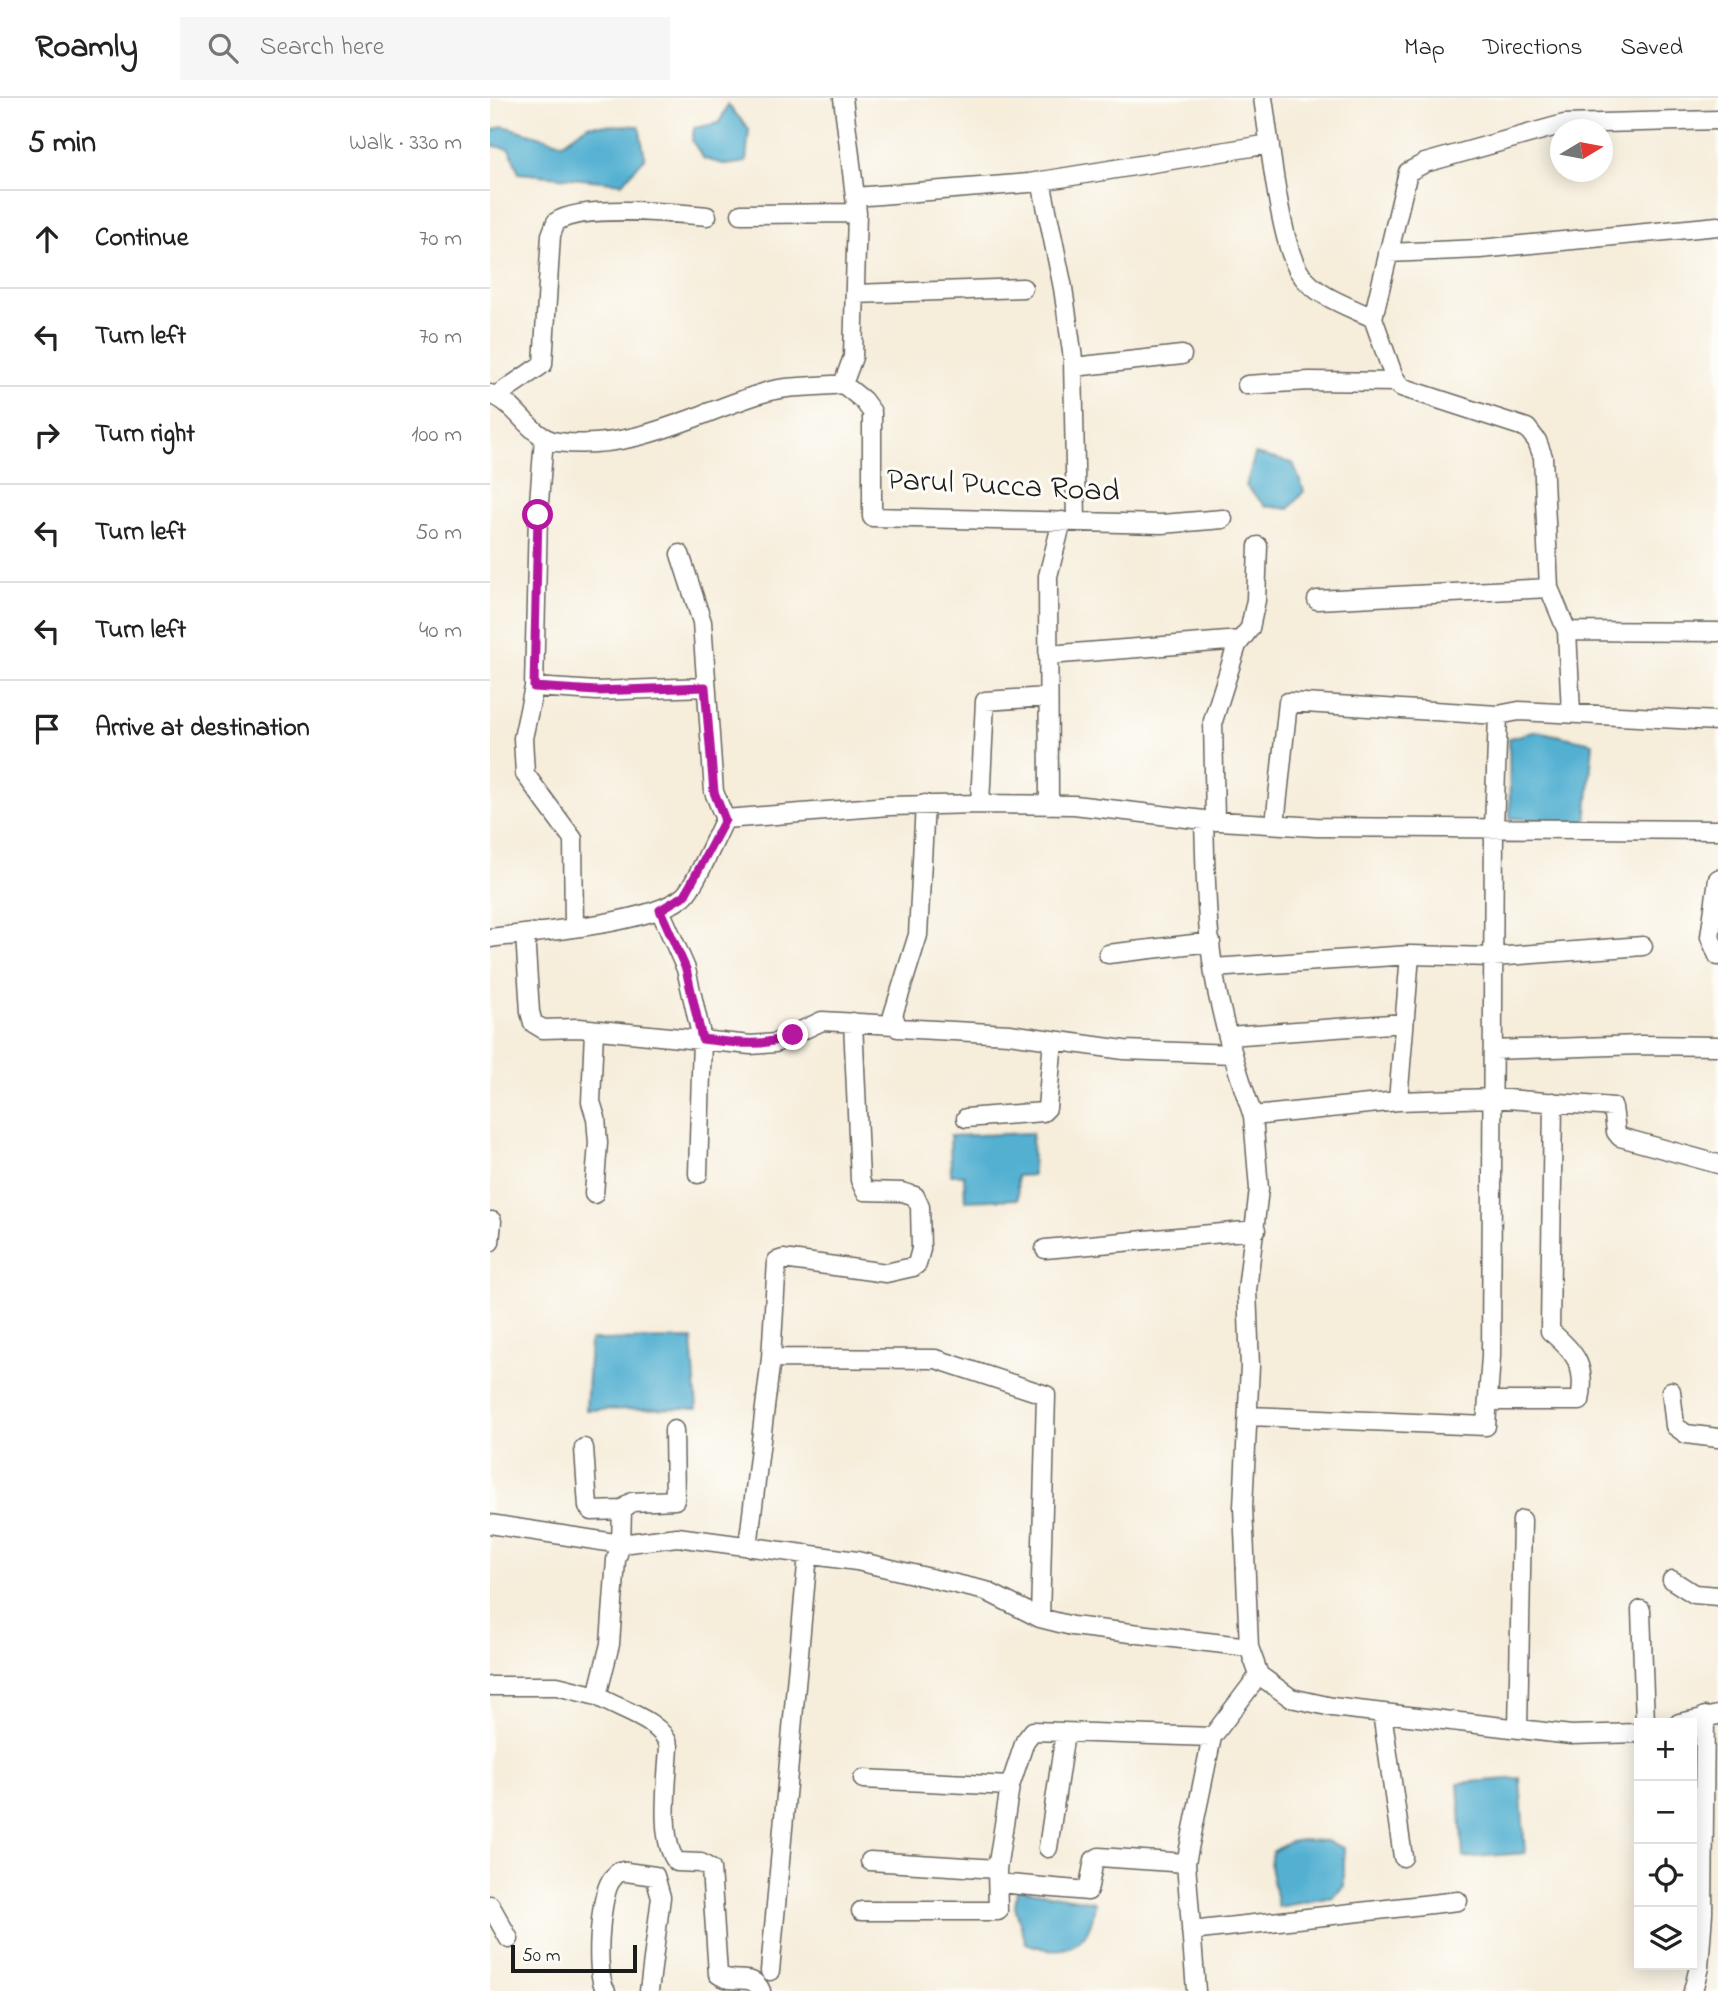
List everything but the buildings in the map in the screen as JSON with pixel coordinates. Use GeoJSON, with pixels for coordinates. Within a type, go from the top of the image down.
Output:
{"type":"FeatureCollection","features":[{"type":"Feature","properties":{"kind":"street"},"geometry":{"type":"LineString","coordinates":[[707,216],[623,212],[581,215],[555,222],[551,235],[543,364],[493,395],[544,438],[558,442],[623,442],[766,392],[843,384],[853,357],[856,205],[843,98]]}},
{"type":"Feature","properties":{"kind":"street"},"geometry":{"type":"LineString","coordinates":[[1263,98],[1286,236],[1300,273],[1326,295],[1373,318]]}},
{"type":"Feature","properties":{"kind":"street"},"geometry":{"type":"LineString","coordinates":[[1572,713],[1567,631],[1549,589],[1543,457],[1537,440],[1527,428],[1401,387],[1397,382],[1373,318],[1388,253],[1408,172],[1416,167],[1564,124],[1718,120]]}},
{"type":"Feature","properties":{"kind":"street"},"geometry":{"type":"LineString","coordinates":[[741,214],[856,205],[1041,181],[1270,144]]}},
{"type":"Feature","properties":{"kind":"street"},"geometry":{"type":"LineString","coordinates":[[1041,181],[1063,288],[1074,367],[1069,521],[1048,576],[1049,805]]}},
{"type":"Feature","properties":{"kind":"street"},"geometry":{"type":"LineString","coordinates":[[1388,253],[1480,249],[1718,226]]}},
{"type":"Feature","properties":{"kind":"street"},"geometry":{"type":"LineString","coordinates":[[855,294],[1023,288]]}},
{"type":"Feature","properties":{"kind":"street"},"geometry":{"type":"LineString","coordinates":[[1074,367],[1182,355]]}},
{"type":"Feature","properties":{"kind":"street"},"geometry":{"type":"LineString","coordinates":[[1247,385],[1309,381],[1397,382]]}},
{"type":"Feature","properties":{"kind":"street","name":"Parul Pucca Road"},"geometry":{"type":"LineString","coordinates":[[843,384],[863,400],[872,412],[872,517],[1162,524],[1223,519]]}},
{"type":"Feature","properties":{"kind":"street"},"geometry":{"type":"LineString","coordinates":[[544,438],[538,515],[534,687],[523,738],[525,774],[573,839],[574,927]]}},
{"type":"Feature","properties":{"kind":"street"},"geometry":{"type":"LineString","coordinates":[[1258,547],[1256,600],[1250,628],[1241,640],[1219,695],[1213,721],[1210,821],[1213,968],[1233,1054],[1253,1116],[1259,1189],[1247,1290],[1249,1416],[1243,1507],[1249,1647],[1259,1675],[1291,1698],[1382,1713],[1571,1735],[1634,1733]]}},
{"type":"Feature","properties":{"kind":"street"},"geometry":{"type":"LineString","coordinates":[[490,938],[574,927],[660,910],[685,895],[725,820],[714,792],[702,622],[680,554]]}},
{"type":"Feature","properties":{"kind":"street"},"geometry":{"type":"LineString","coordinates":[[1317,600],[1549,589]]}},
{"type":"Feature","properties":{"kind":"street"},"geometry":{"type":"LineString","coordinates":[[1567,631],[1718,632]]}},
{"type":"Feature","properties":{"kind":"street"},"geometry":{"type":"LineString","coordinates":[[1048,655],[1241,640]]}},
{"type":"Feature","properties":{"kind":"street"},"geometry":{"type":"LineString","coordinates":[[534,687],[597,691],[705,687]]}},
{"type":"Feature","properties":{"kind":"street"},"geometry":{"type":"LineString","coordinates":[[980,804],[985,701],[1047,697]]}},
{"type":"Feature","properties":{"kind":"street"},"geometry":{"type":"LineString","coordinates":[[1275,824],[1288,702],[1499,715],[1519,711],[1718,721]]}},
{"type":"Feature","properties":{"kind":"street"},"geometry":{"type":"LineString","coordinates":[[1249,1416],[1486,1426],[1493,1098],[1494,828],[1499,715]]}},
{"type":"Feature","properties":{"kind":"street"},"geometry":{"type":"LineString","coordinates":[[725,820],[925,804],[980,804],[1049,805],[1210,821],[1275,824],[1718,830]]}},
{"type":"Feature","properties":{"kind":"street"},"geometry":{"type":"LineString","coordinates":[[895,1025],[893,1015],[918,934],[925,804]]}},
{"type":"Feature","properties":{"kind":"street"},"geometry":{"type":"LineString","coordinates":[[1718,879],[1710,937],[1718,956]]}},
{"type":"Feature","properties":{"kind":"street"},"geometry":{"type":"LineString","coordinates":[[660,910],[686,969],[702,1039],[698,1174]]}},
{"type":"Feature","properties":{"kind":"street"},"geometry":{"type":"LineString","coordinates":[[524,934],[530,1012],[533,1023],[543,1029],[594,1030],[763,1044],[775,1043],[822,1021],[895,1025],[903,1031],[1009,1034],[1124,1049],[1233,1054]]}},
{"type":"Feature","properties":{"kind":"street"},"geometry":{"type":"LineString","coordinates":[[1108,954],[1149,952],[1211,942]]}},
{"type":"Feature","properties":{"kind":"street"},"geometry":{"type":"LineString","coordinates":[[1213,968],[1410,955],[1493,957],[1643,946]]}},
{"type":"Feature","properties":{"kind":"street"},"geometry":{"type":"LineString","coordinates":[[1398,1101],[1410,955]]}},
{"type":"Feature","properties":{"kind":"street"},"geometry":{"type":"LineString","coordinates":[[748,1546],[771,1358],[777,1261],[783,1259],[886,1273],[913,1267],[920,1258],[918,1200],[913,1194],[865,1191],[860,1180],[853,1023]]}},
{"type":"Feature","properties":{"kind":"street"},"geometry":{"type":"LineString","coordinates":[[1229,1036],[1404,1023]]}},
{"type":"Feature","properties":{"kind":"street"},"geometry":{"type":"LineString","coordinates":[[594,1030],[591,1102],[596,1118],[598,1143],[594,1194]]}},
{"type":"Feature","properties":{"kind":"street"},"geometry":{"type":"LineString","coordinates":[[966,1118],[1043,1112],[1047,1108],[1053,1040]]}},
{"type":"Feature","properties":{"kind":"street"},"geometry":{"type":"LineString","coordinates":[[1493,1051],[1640,1045],[1718,1046]]}},
{"type":"Feature","properties":{"kind":"street"},"geometry":{"type":"LineString","coordinates":[[1253,1116],[1398,1101],[1493,1098],[1614,1107],[1616,1132],[1620,1137],[1718,1164]]}},
{"type":"Feature","properties":{"kind":"street"},"geometry":{"type":"LineString","coordinates":[[1488,1401],[1580,1401],[1583,1384],[1574,1351],[1550,1331],[1553,1102]]}},
{"type":"Feature","properties":{"kind":"street"},"geometry":{"type":"LineString","coordinates":[[490,1242],[492,1221]]}},
{"type":"Feature","properties":{"kind":"street"},"geometry":{"type":"LineString","coordinates":[[1045,1249],[1256,1230]]}},
{"type":"Feature","properties":{"kind":"street"},"geometry":{"type":"LineString","coordinates":[[771,1358],[936,1359],[1046,1395],[1040,1618]]}},
{"type":"Feature","properties":{"kind":"street"},"geometry":{"type":"LineString","coordinates":[[1671,1391],[1675,1426],[1686,1434],[1718,1438]]}},
{"type":"Feature","properties":{"kind":"street"},"geometry":{"type":"LineString","coordinates":[[584,1448],[588,1507],[592,1511],[622,1510],[632,1502],[675,1500],[674,1430]]}},
{"type":"Feature","properties":{"kind":"street"},"geometry":{"type":"LineString","coordinates":[[597,1696],[608,1656],[616,1560],[621,1544],[622,1510]]}},
{"type":"Feature","properties":{"kind":"street"},"geometry":{"type":"LineString","coordinates":[[1518,1728],[1522,1520]]}},
{"type":"Feature","properties":{"kind":"street"},"geometry":{"type":"LineString","coordinates":[[490,1524],[621,1544],[677,1537],[856,1561],[986,1591],[1040,1618],[1072,1626],[1249,1647]]}},
{"type":"Feature","properties":{"kind":"street"},"geometry":{"type":"LineString","coordinates":[[770,1971],[808,1554]]}},
{"type":"Feature","properties":{"kind":"street"},"geometry":{"type":"LineString","coordinates":[[1672,1580],[1684,1590],[1718,1596]]}},
{"type":"Feature","properties":{"kind":"street"},"geometry":{"type":"LineString","coordinates":[[1641,1610],[1645,1718]]}},
{"type":"Feature","properties":{"kind":"street"},"geometry":{"type":"LineString","coordinates":[[1196,1991],[1186,1863],[1212,1737],[1259,1675]]}},
{"type":"Feature","properties":{"kind":"street"},"geometry":{"type":"LineString","coordinates":[[490,1686],[557,1686],[597,1696],[654,1726],[667,1738],[670,1746],[666,1836],[672,1856],[677,1862],[701,1863],[711,1869],[718,1974],[729,1980],[750,1979],[757,1982],[761,1991]]}},
{"type":"Feature","properties":{"kind":"street"},"geometry":{"type":"LineString","coordinates":[[1382,1713],[1403,1857]]}},
{"type":"Feature","properties":{"kind":"street"},"geometry":{"type":"LineString","coordinates":[[1693,1991],[1699,1967],[1703,1913],[1712,1715]]}},
{"type":"Feature","properties":{"kind":"street"},"geometry":{"type":"LineString","coordinates":[[861,1911],[998,1911],[998,1876],[1010,1786],[1030,1734],[1039,1731],[1212,1737]]}},
{"type":"Feature","properties":{"kind":"street"},"geometry":{"type":"LineString","coordinates":[[1048,1848],[1065,1733]]}},
{"type":"Feature","properties":{"kind":"street"},"geometry":{"type":"LineString","coordinates":[[863,1779],[1010,1786]]}},
{"type":"Feature","properties":{"kind":"street"},"geometry":{"type":"LineString","coordinates":[[870,1861],[998,1876],[1088,1891],[1094,1860],[1099,1857],[1186,1863]]}},
{"type":"Feature","properties":{"kind":"street"},"geometry":{"type":"LineString","coordinates":[[606,1991],[600,1980],[598,1949],[608,1885],[619,1871],[655,1876],[661,1897],[649,1991]]}},
{"type":"Feature","properties":{"kind":"street"},"geometry":{"type":"LineString","coordinates":[[1191,1931],[1458,1900]]}},
{"type":"Feature","properties":{"kind":"street"},"geometry":{"type":"LineString","coordinates":[[492,1912],[509,1939]]}},
{"type":"Feature","properties":{"kind":"water"},"geometry":{"type":"Polygon","coordinates":[[[728,105],[749,129],[746,162],[727,165],[704,159],[692,141],[694,128],[719,123],[728,105]]]}},
{"type":"Feature","properties":{"kind":"water"},"geometry":{"type":"Polygon","coordinates":[[[588,125],[639,126],[645,158],[622,183],[519,173],[509,149],[490,145],[490,131],[503,126],[563,143],[588,125]]]}},
{"type":"Feature","properties":{"kind":"water"},"geometry":{"type":"Polygon","coordinates":[[[1255,454],[1293,463],[1304,491],[1289,509],[1265,506],[1246,486],[1255,454]]]}},
{"type":"Feature","properties":{"kind":"water"},"geometry":{"type":"Polygon","coordinates":[[[1537,731],[1593,743],[1586,824],[1510,818],[1509,738],[1537,731]]]}},
{"type":"Feature","properties":{"kind":"water"},"geometry":{"type":"Polygon","coordinates":[[[1032,1133],[1033,1175],[1017,1176],[1018,1199],[965,1201],[964,1175],[951,1175],[950,1136],[1032,1133]]]}},
{"type":"Feature","properties":{"kind":"water"},"geometry":{"type":"Polygon","coordinates":[[[692,1339],[697,1408],[586,1410],[590,1340],[692,1339]]]}},
{"type":"Feature","properties":{"kind":"water"},"geometry":{"type":"Polygon","coordinates":[[[1520,1778],[1525,1853],[1463,1858],[1458,1783],[1520,1778]]]}},
{"type":"Feature","properties":{"kind":"water"},"geometry":{"type":"Polygon","coordinates":[[[1326,1841],[1344,1848],[1344,1886],[1333,1897],[1278,1907],[1270,1866],[1272,1852],[1289,1842],[1326,1841]]]}},
{"type":"Feature","properties":{"kind":"water"},"geometry":{"type":"Polygon","coordinates":[[[1017,1889],[1095,1902],[1093,1917],[1082,1939],[1064,1949],[1053,1950],[1026,1943],[1015,1907],[1017,1889]]]}},
{"type":"Feature","properties":{"kind":"route"},"geometry":{"type":"LineString","coordinates":[[538,515],[534,687],[597,691],[705,687],[714,792],[725,820],[685,895],[660,910],[686,969],[702,1039],[751,1045],[775,1043],[793,1035]]}}]}
